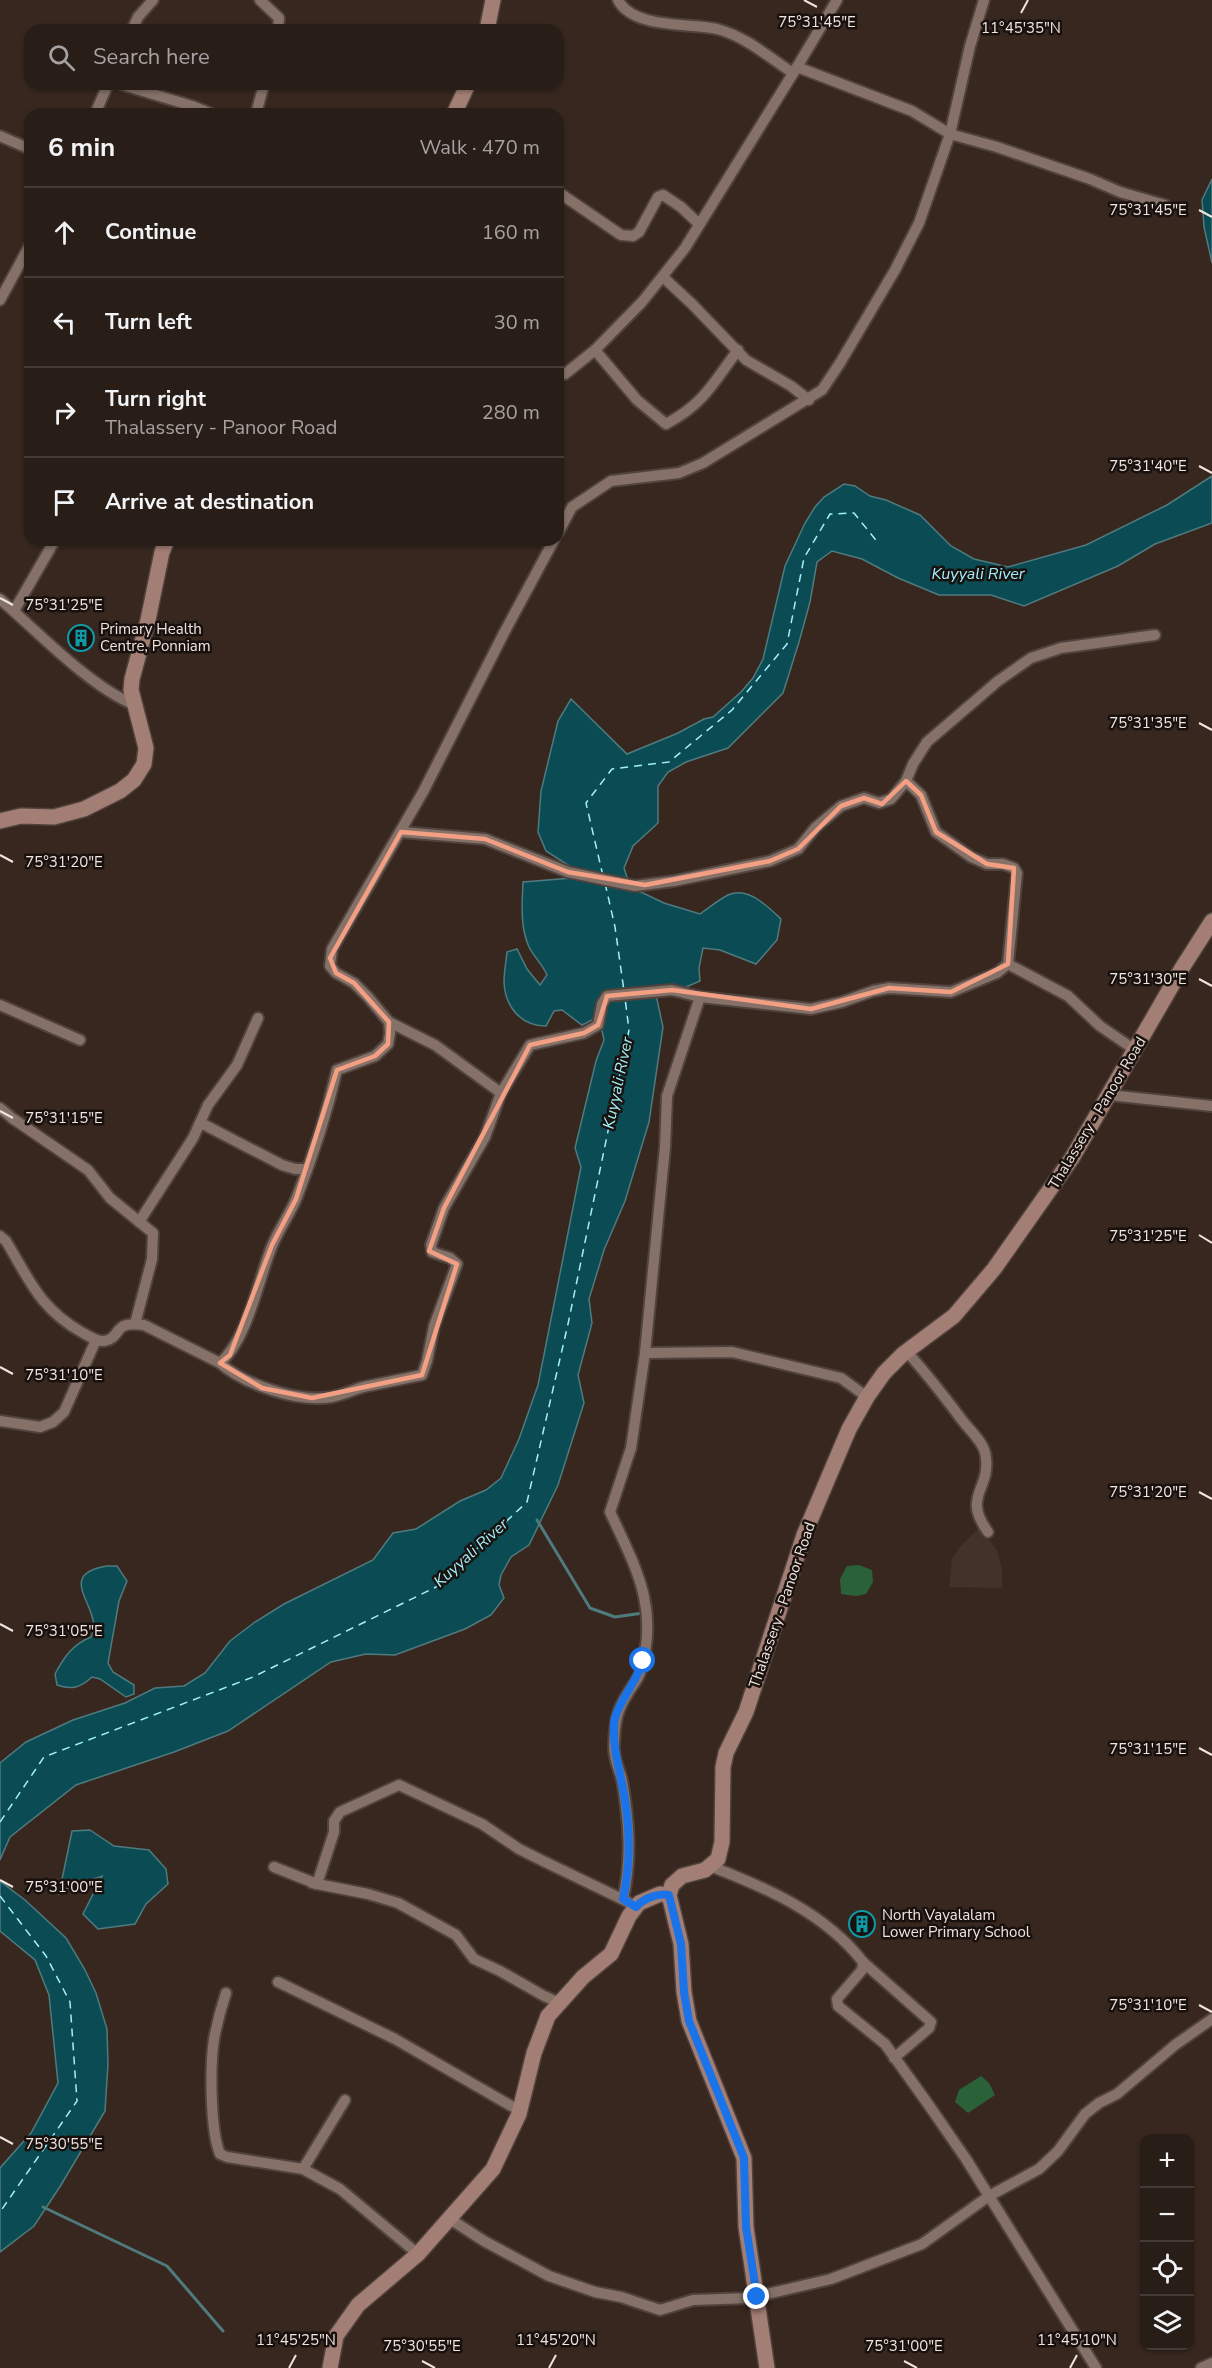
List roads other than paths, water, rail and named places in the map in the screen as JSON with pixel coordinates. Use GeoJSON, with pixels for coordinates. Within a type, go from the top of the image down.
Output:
{"type":"FeatureCollection","features":[{"type":"Feature","properties":{"kind":"main road"},"geometry":{"type":"LineString","coordinates":[[488,24],[493,0]]}},
{"type":"Feature","properties":{"kind":"main road"},"geometry":{"type":"LineString","coordinates":[[457,108],[465,90]]}},
{"type":"Feature","properties":{"kind":"main road"},"geometry":{"type":"LineString","coordinates":[[0,821],[21,816],[54,818],[84,809],[120,791],[134,780],[144,764],[147,748],[131,690],[132,679],[164,546]]}},
{"type":"Feature","properties":{"kind":"main road","name":"Thalassery - Panoor Road"},"geometry":{"type":"LineString","coordinates":[[710,1866],[718,1859],[722,1842],[723,1767],[726,1752],[746,1712],[804,1535],[849,1430],[867,1397],[884,1373],[906,1352],[954,1316],[994,1269],[1072,1158],[1212,921]]}},
{"type":"Feature","properties":{"kind":"main road"},"geometry":{"type":"LineString","coordinates":[[710,1866],[705,1870],[682,1876],[672,1885],[669,1895],[681,1944],[684,1992],[689,2021],[744,2158],[746,2227],[767,2368]]}},
{"type":"Feature","properties":{"kind":"main road"},"geometry":{"type":"LineString","coordinates":[[330,2368],[336,2336],[358,2305],[418,2254],[493,2169],[520,2111],[534,2053],[548,2016],[583,1977],[611,1954],[630,1903],[639,1903],[660,1894],[669,1895]]}},
{"type":"Feature","properties":{"kind":"street"},"geometry":{"type":"LineString","coordinates":[[135,24],[153,0]]}},
{"type":"Feature","properties":{"kind":"street"},"geometry":{"type":"LineString","coordinates":[[260,0],[279,18],[278,24]]}},
{"type":"Feature","properties":{"kind":"street"},"geometry":{"type":"LineString","coordinates":[[271,9],[279,0]]}},
{"type":"Feature","properties":{"kind":"street"},"geometry":{"type":"LineString","coordinates":[[618,0],[628,10],[656,22],[717,29],[740,38],[795,70],[912,111],[950,134],[997,147],[1090,179],[1120,192],[1165,205]]}},
{"type":"Feature","properties":{"kind":"street"},"geometry":{"type":"LineString","coordinates":[[564,374],[595,350],[642,302],[685,248],[837,0]]}},
{"type":"Feature","properties":{"kind":"street"},"geometry":{"type":"LineString","coordinates":[[564,522],[572,507],[611,481],[679,473],[695,467],[822,390],[895,270],[918,223],[950,134],[970,46],[984,0]]}},
{"type":"Feature","properties":{"kind":"street"},"geometry":{"type":"LineString","coordinates":[[98,108],[105,90]]}},
{"type":"Feature","properties":{"kind":"street"},"geometry":{"type":"LineString","coordinates":[[140,90],[197,108]]}},
{"type":"Feature","properties":{"kind":"street"},"geometry":{"type":"LineString","coordinates":[[258,108],[262,90]]}},
{"type":"Feature","properties":{"kind":"street"},"geometry":{"type":"LineString","coordinates":[[0,136],[24,146]]}},
{"type":"Feature","properties":{"kind":"street"},"geometry":{"type":"LineString","coordinates":[[564,196],[621,235],[633,236],[639,232],[658,197],[663,195],[681,207],[699,224]]}},
{"type":"Feature","properties":{"kind":"street"},"geometry":{"type":"LineString","coordinates":[[0,300],[24,256]]}},
{"type":"Feature","properties":{"kind":"street"},"geometry":{"type":"LineString","coordinates":[[663,277],[746,360],[784,381],[808,400]]}},
{"type":"Feature","properties":{"kind":"street"},"geometry":{"type":"LineString","coordinates":[[595,350],[637,400],[666,424],[696,405],[713,388],[738,350]]}},
{"type":"Feature","properties":{"kind":"street"},"geometry":{"type":"LineString","coordinates":[[14,611],[51,546]]}},
{"type":"Feature","properties":{"kind":"street"},"geometry":{"type":"LineString","coordinates":[[501,1093],[435,1045],[389,1022],[354,983],[336,973],[330,966],[330,958],[332,949],[401,832],[551,546]]}},
{"type":"Feature","properties":{"kind":"street"},"geometry":{"type":"LineString","coordinates":[[0,599],[96,681],[120,699],[135,705]]}},
{"type":"Feature","properties":{"kind":"street"},"geometry":{"type":"LineString","coordinates":[[401,832],[485,839],[568,872],[635,886],[674,881],[770,861],[798,849],[816,827],[841,806],[864,798],[879,803],[891,799],[906,781],[913,764],[927,742],[998,681],[1030,658],[1061,648],[1155,634]]}},
{"type":"Feature","properties":{"kind":"street"},"geometry":{"type":"LineString","coordinates":[[0,1236],[6,1241],[43,1303],[56,1316],[96,1340],[105,1341],[125,1324],[144,1325],[220,1363],[242,1379],[262,1388],[312,1398],[333,1397],[422,1375],[434,1326],[457,1264],[450,1258],[432,1252],[430,1245],[444,1208],[485,1137],[501,1093],[530,1045],[584,1033],[598,1025],[602,1004],[607,996],[672,990],[700,997],[811,1010],[889,988],[951,992],[997,973],[1008,964],[1017,873],[1014,868],[1003,864],[987,864],[971,857],[936,832],[921,795],[906,781]]}},
{"type":"Feature","properties":{"kind":"street"},"geometry":{"type":"LineString","coordinates":[[1008,964],[1068,996],[1100,1026],[1135,1050]]}},
{"type":"Feature","properties":{"kind":"street"},"geometry":{"type":"LineString","coordinates":[[316,1884],[334,1832],[334,1821],[340,1812],[399,1785],[482,1824],[541,1860],[630,1903],[629,1834],[614,1748],[614,1722],[622,1702],[639,1677],[648,1612],[636,1569],[610,1512],[631,1448],[645,1353],[668,1096],[700,997]]}},
{"type":"Feature","properties":{"kind":"street"},"geometry":{"type":"LineString","coordinates":[[0,1005],[80,1040]]}},
{"type":"Feature","properties":{"kind":"street"},"geometry":{"type":"LineString","coordinates":[[139,1222],[201,1123],[208,1105],[237,1065],[258,1018]]}},
{"type":"Feature","properties":{"kind":"street"},"geometry":{"type":"LineString","coordinates":[[220,1363],[230,1355],[249,1315],[272,1245],[296,1199],[329,1106],[337,1070],[375,1056],[388,1044],[389,1022]]}},
{"type":"Feature","properties":{"kind":"street"},"geometry":{"type":"LineString","coordinates":[[1109,1095],[1212,1106]]}},
{"type":"Feature","properties":{"kind":"street"},"geometry":{"type":"LineString","coordinates":[[0,1108],[88,1170],[110,1198],[153,1233],[154,1246],[135,1324]]}},
{"type":"Feature","properties":{"kind":"street"},"geometry":{"type":"LineString","coordinates":[[201,1123],[282,1165],[295,1169],[307,1169]]}},
{"type":"Feature","properties":{"kind":"street"},"geometry":{"type":"LineString","coordinates":[[0,1421],[40,1427],[53,1422],[64,1412],[96,1340]]}},
{"type":"Feature","properties":{"kind":"street"},"geometry":{"type":"LineString","coordinates":[[645,1353],[732,1352],[841,1378],[867,1397]]}},
{"type":"Feature","properties":{"kind":"street"},"geometry":{"type":"LineString","coordinates":[[906,1352],[939,1388],[981,1443],[986,1457],[986,1470],[976,1500],[978,1518],[988,1532]]}},
{"type":"Feature","properties":{"kind":"street"},"geometry":{"type":"LineString","coordinates":[[710,1866],[765,1888],[796,1905],[853,1949],[863,1962],[931,2022],[929,2028],[894,2058]]}},
{"type":"Feature","properties":{"kind":"street"},"geometry":{"type":"LineString","coordinates":[[274,1867],[316,1884]]}},
{"type":"Feature","properties":{"kind":"street"},"geometry":{"type":"LineString","coordinates":[[292,1878],[368,1894],[398,1903],[456,1935],[474,1959],[560,2003]]}},
{"type":"Feature","properties":{"kind":"street"},"geometry":{"type":"LineString","coordinates":[[863,1962],[862,1970],[837,1999],[838,2006],[885,2044],[928,2104],[989,2196],[1096,2368]]}},
{"type":"Feature","properties":{"kind":"street"},"geometry":{"type":"LineString","coordinates":[[278,1982],[395,2039],[520,2111]]}},
{"type":"Feature","properties":{"kind":"street"},"geometry":{"type":"LineString","coordinates":[[226,1994],[214,2042],[213,2121],[216,2145],[220,2154],[303,2169],[340,2189],[418,2254]]}},
{"type":"Feature","properties":{"kind":"street"},"geometry":{"type":"LineString","coordinates":[[450,2219],[484,2241],[549,2276],[595,2292],[621,2297],[660,2310],[693,2300],[757,2297],[831,2279],[922,2244],[989,2196],[1039,2169],[1059,2151],[1085,2114],[1099,2103],[1117,2094],[1175,2045],[1212,2019]]}},
{"type":"Feature","properties":{"kind":"street"},"geometry":{"type":"LineString","coordinates":[[303,2169],[345,2100]]}},
{"type":"Feature","properties":{"kind":"street"},"geometry":{"type":"LineString","coordinates":[[1201,2368],[1212,2363]]}},
{"type":"Feature","properties":{"kind":"water"},"geometry":{"type":"Polygon","coordinates":[[[1212,179],[1212,263],[1204,227],[1202,200],[1212,179]]]}},
{"type":"Feature","properties":{"kind":"water","name":"Kuyyali River"},"geometry":{"type":"Polygon","coordinates":[[[1212,476],[1212,523],[1155,544],[1118,566],[1024,606],[991,595],[939,595],[898,578],[862,559],[832,551],[817,562],[810,602],[783,693],[728,748],[686,762],[668,772],[658,786],[658,823],[633,846],[624,868],[630,887],[664,903],[700,914],[728,895],[743,893],[750,895],[781,919],[777,940],[756,964],[720,950],[703,948],[699,968],[700,981],[686,987],[667,985],[604,994],[594,1019],[582,1025],[562,1010],[554,1011],[546,1026],[529,1023],[511,1007],[505,991],[504,978],[507,952],[517,949],[527,969],[540,985],[547,975],[531,951],[524,932],[523,882],[572,878],[571,867],[546,851],[538,832],[541,791],[558,721],[571,699],[627,754],[713,717],[741,692],[753,678],[763,659],[785,566],[805,523],[824,497],[844,484],[855,486],[870,496],[886,500],[920,515],[951,546],[974,559],[1008,567],[1086,545],[1167,505],[1212,476]]]}},
{"type":"Feature","properties":{"kind":"water","name":"Kuyyali River"},"geometry":{"type":"Polygon","coordinates":[[[656,995],[663,1027],[649,1122],[625,1201],[604,1250],[589,1299],[592,1323],[578,1375],[584,1403],[558,1485],[529,1545],[511,1557],[501,1575],[499,1585],[504,1598],[491,1615],[465,1629],[395,1655],[366,1654],[331,1662],[228,1731],[76,1785],[10,1837],[0,1860],[0,1763],[26,1742],[73,1720],[125,1703],[155,1688],[184,1686],[205,1673],[230,1641],[255,1622],[284,1604],[373,1560],[393,1533],[416,1529],[460,1501],[486,1490],[501,1478],[519,1439],[538,1385],[581,1167],[575,1148],[596,1061],[604,1040],[601,1026],[606,1002],[656,995]]]}},
{"type":"Feature","properties":{"kind":"water"},"geometry":{"type":"Polygon","coordinates":[[[107,1566],[117,1566],[127,1581],[119,1601],[108,1663],[113,1672],[134,1685],[134,1694],[126,1697],[100,1679],[92,1677],[76,1687],[57,1685],[55,1674],[70,1652],[79,1643],[91,1637],[94,1627],[81,1585],[83,1577],[91,1571],[107,1566]]]}},
{"type":"Feature","properties":{"kind":"water"},"geometry":{"type":"Polygon","coordinates":[[[90,1830],[114,1846],[149,1850],[166,1869],[168,1884],[146,1904],[135,1924],[98,1929],[83,1914],[102,1876],[66,1889],[59,1894],[72,1831],[90,1830]]]}},
{"type":"Feature","properties":{"kind":"water"},"geometry":{"type":"Polygon","coordinates":[[[0,1881],[25,1900],[66,1938],[84,1968],[96,1993],[107,2029],[108,2064],[105,2111],[34,2226],[0,2252],[0,2168],[31,2133],[58,2083],[49,1995],[35,1960],[0,1931],[0,1881]]]}},
{"type":"Feature","properties":{"kind":"waterway"},"geometry":{"type":"LineString","coordinates":[[537,1520],[590,1608],[615,1617],[643,1613]]}},
{"type":"Feature","properties":{"kind":"waterway"},"geometry":{"type":"LineString","coordinates":[[43,2207],[167,2266],[223,2331]]}},
{"type":"Feature","properties":{"kind":"place","name":"Primary Health Centre, Ponniam"},"geometry":{"type":"Point","coordinates":[81,638]}},
{"type":"Feature","properties":{"kind":"place","name":"North Vayalalam Lower Primary School"},"geometry":{"type":"Point","coordinates":[862,1924]}}]}
